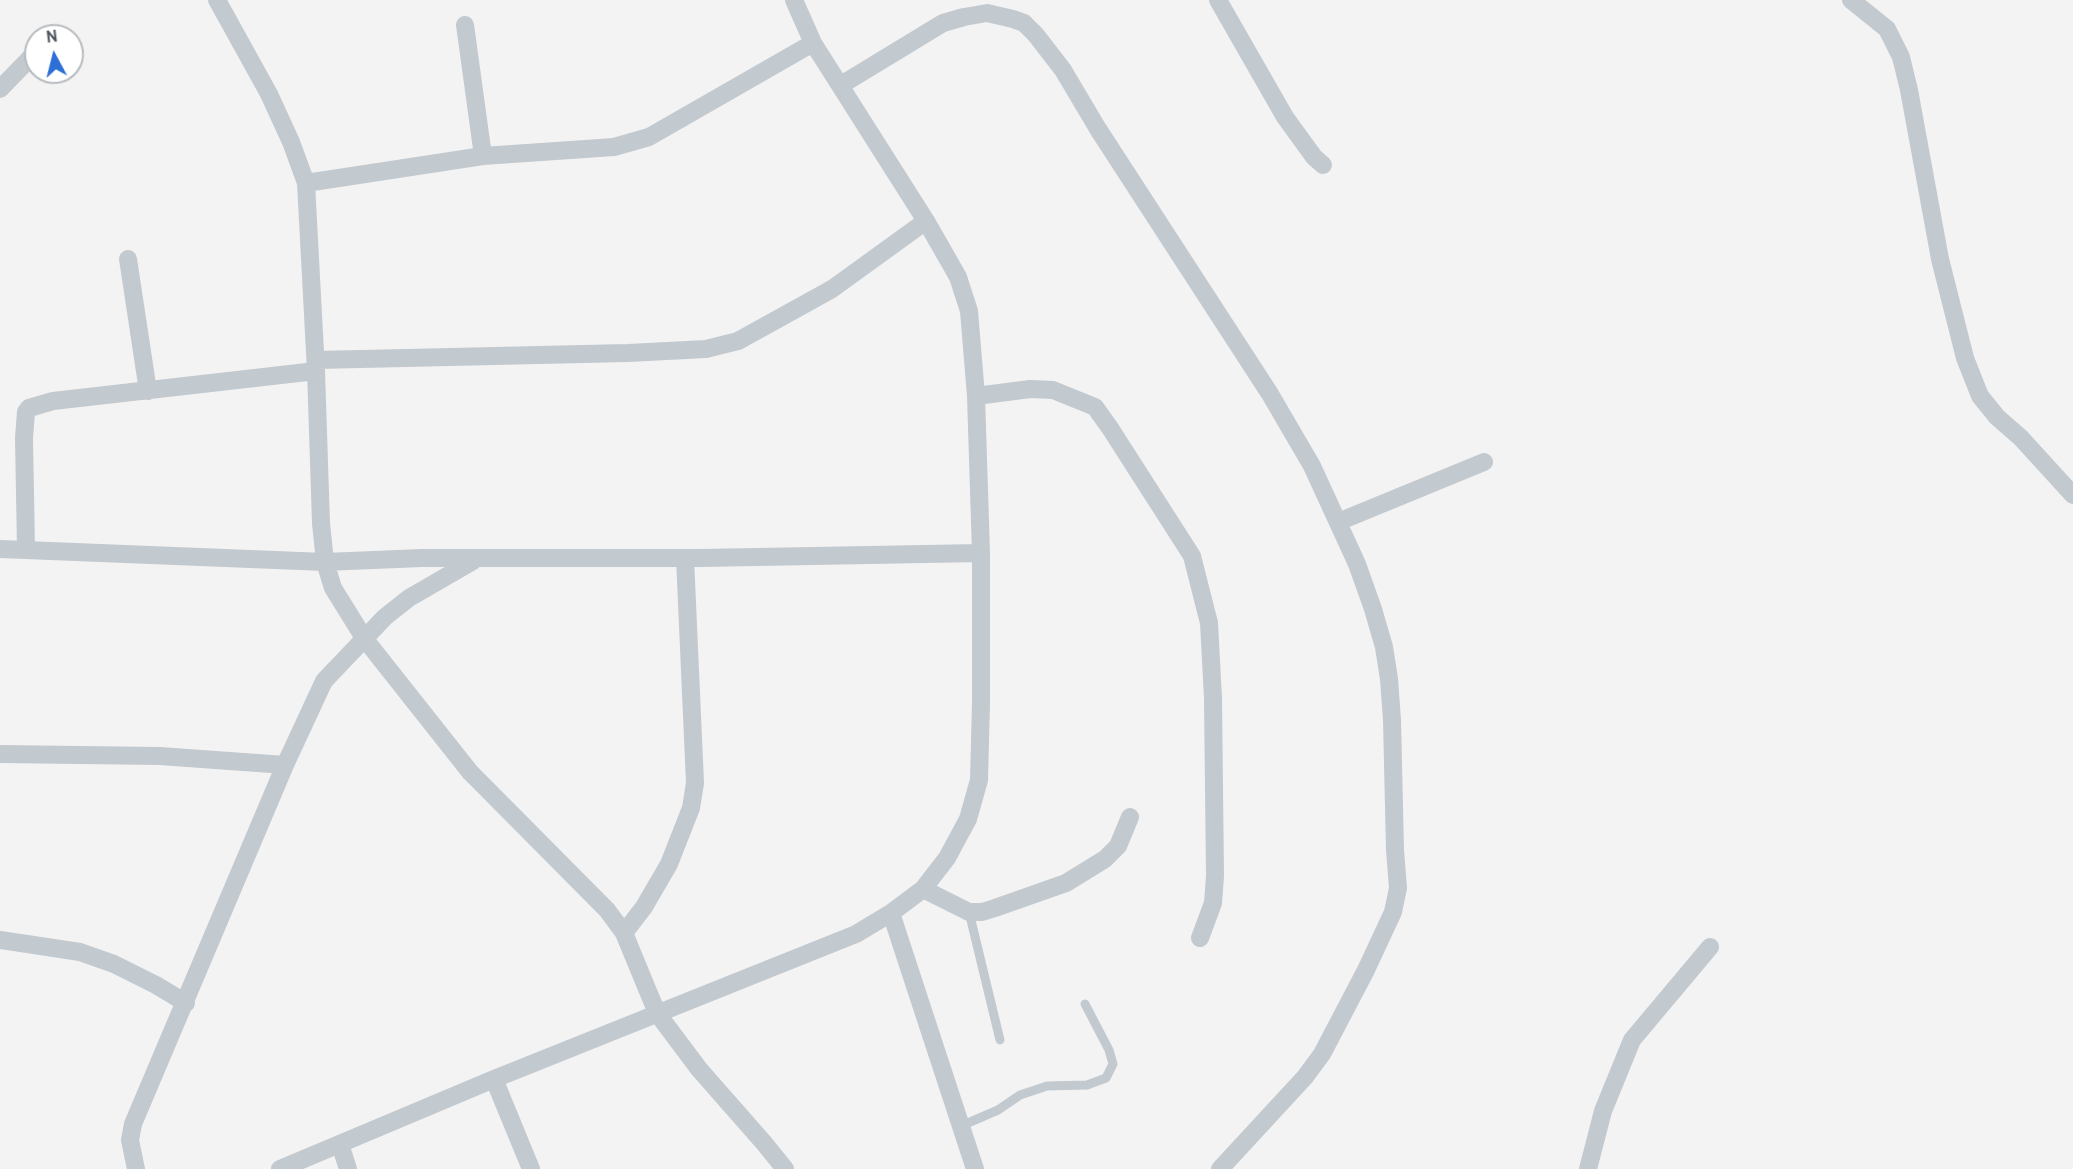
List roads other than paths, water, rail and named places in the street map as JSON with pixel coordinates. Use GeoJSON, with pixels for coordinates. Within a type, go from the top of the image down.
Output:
{"type":"FeatureCollection","features":[{"type":"Feature","properties":{"kind":"street"},"geometry":{"type":"LineString","coordinates":[[217,0],[269,94],[291,142],[306,183],[316,365],[321,523],[325,562],[333,588],[364,638],[470,772],[607,910],[624,933],[657,1013],[699,1069],[785,1169]]}},
{"type":"Feature","properties":{"kind":"street"},"geometry":{"type":"LineString","coordinates":[[280,1169],[494,1079],[856,934],[891,913],[923,889],[947,858],[968,819],[979,780],[981,553],[976,396],[969,311],[958,277],[926,221],[813,43],[794,0]]}},
{"type":"Feature","properties":{"kind":"street"},"geometry":{"type":"LineString","coordinates":[[1218,0],[1285,117],[1314,157],[1323,165]]}},
{"type":"Feature","properties":{"kind":"street"},"geometry":{"type":"LineString","coordinates":[[1851,0],[1887,29],[1901,57],[1910,90],[1940,259],[1965,358],[1980,396],[1997,417],[2022,438],[2073,495]]}},
{"type":"Feature","properties":{"kind":"street"},"geometry":{"type":"LineString","coordinates":[[841,85],[943,23],[987,6],[1024,23],[1063,70],[1098,129],[1270,394],[1312,466],[1357,564],[1373,609],[1384,647],[1389,679],[1398,888],[1393,912],[1322,1054],[1305,1077],[1220,1169]]}},
{"type":"Feature","properties":{"kind":"street"},"geometry":{"type":"LineString","coordinates":[[465,25],[483,156]]}},
{"type":"Feature","properties":{"kind":"street"},"geometry":{"type":"LineString","coordinates":[[306,183],[483,156],[614,147],[649,137],[813,43]]}},
{"type":"Feature","properties":{"kind":"street"},"geometry":{"type":"LineString","coordinates":[[0,89],[24,64]]}},
{"type":"Feature","properties":{"kind":"street"},"geometry":{"type":"LineString","coordinates":[[26,549],[24,438],[26,412],[29,408],[53,400],[148,391],[316,365],[706,349],[738,341],[832,289],[926,221]]}},
{"type":"Feature","properties":{"kind":"street"},"geometry":{"type":"LineString","coordinates":[[128,260],[148,391]]}},
{"type":"Feature","properties":{"kind":"street"},"geometry":{"type":"LineString","coordinates":[[976,396],[1030,389],[1053,390],[1095,407],[1192,556],[1209,622],[1213,710],[1215,876],[1213,903],[1200,938]]}},
{"type":"Feature","properties":{"kind":"street"},"geometry":{"type":"LineString","coordinates":[[1338,522],[1484,462]]}},
{"type":"Feature","properties":{"kind":"street"},"geometry":{"type":"LineString","coordinates":[[0,549],[325,562],[422,558],[685,558],[981,553]]}},
{"type":"Feature","properties":{"kind":"street"},"geometry":{"type":"LineString","coordinates":[[624,933],[644,907],[669,864],[691,808],[695,783],[685,558]]}},
{"type":"Feature","properties":{"kind":"street"},"geometry":{"type":"LineString","coordinates":[[136,1169],[130,1140],[133,1124],[285,765],[324,681],[385,617],[409,598],[475,559]]}},
{"type":"Feature","properties":{"kind":"street"},"geometry":{"type":"LineString","coordinates":[[0,754],[160,756],[285,765]]}},
{"type":"Feature","properties":{"kind":"street"},"geometry":{"type":"LineString","coordinates":[[923,889],[969,912],[982,912],[996,908],[1066,883],[1105,859],[1118,846],[1130,818]]}},
{"type":"Feature","properties":{"kind":"street"},"geometry":{"type":"LineString","coordinates":[[891,913],[975,1169]]}},
{"type":"Feature","properties":{"kind":"street"},"geometry":{"type":"LineString","coordinates":[[0,940],[80,951],[114,964],[186,1003]]}},
{"type":"Feature","properties":{"kind":"street"},"geometry":{"type":"LineString","coordinates":[[1588,1169],[1603,1111],[1632,1040],[1710,947]]}},
{"type":"Feature","properties":{"kind":"street"},"geometry":{"type":"LineString","coordinates":[[494,1079],[531,1169]]}},
{"type":"Feature","properties":{"kind":"street"},"geometry":{"type":"LineString","coordinates":[[340,1144],[348,1169]]}},
{"type":"Feature","properties":{"kind":"lane"},"geometry":{"type":"LineString","coordinates":[[969,912],[1000,1040]]}},
{"type":"Feature","properties":{"kind":"lane"},"geometry":{"type":"LineString","coordinates":[[961,1126],[998,1110],[1020,1095],[1047,1086],[1087,1085],[1106,1078],[1113,1064],[1109,1050],[1085,1004]]}}]}
